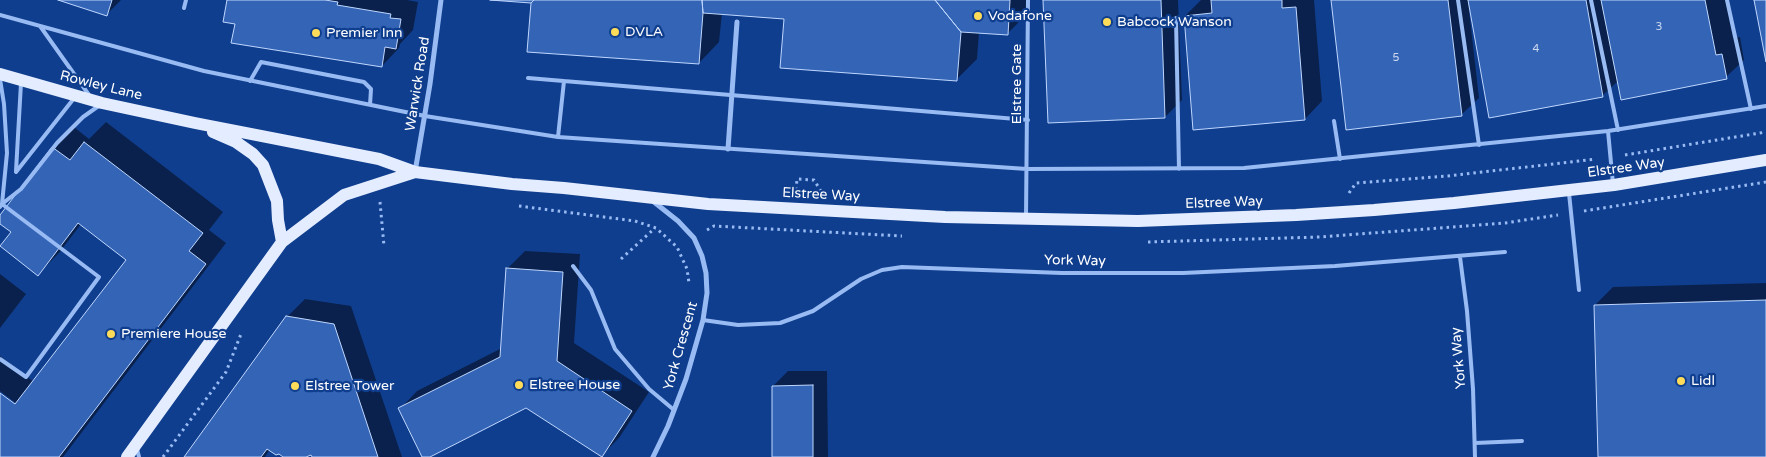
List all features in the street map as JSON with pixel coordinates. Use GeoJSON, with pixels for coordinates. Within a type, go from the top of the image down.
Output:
{"type":"FeatureCollection","features":[{"type":"Feature","properties":{"kind":"main road","name":"Rowley Lane"},"geometry":{"type":"LineString","coordinates":[[0,74],[98,102],[195,123]]}},
{"type":"Feature","properties":{"kind":"main road"},"geometry":{"type":"LineString","coordinates":[[195,123],[379,159],[415,172]]}},
{"type":"Feature","properties":{"kind":"main road"},"geometry":{"type":"LineString","coordinates":[[195,123],[236,142],[253,154],[263,165],[277,201],[282,242]]}},
{"type":"Feature","properties":{"kind":"main road","name":"Elstree Way"},"geometry":{"type":"LineString","coordinates":[[415,172],[680,201],[945,217],[1138,221],[1296,215],[1454,203],[1614,186],[1766,160]]}},
{"type":"Feature","properties":{"kind":"main road"},"geometry":{"type":"LineString","coordinates":[[127,457],[137,451],[282,242],[344,195],[415,172]]}},
{"type":"Feature","properties":{"kind":"street","name":"Warwick Road"},"geometry":{"type":"LineString","coordinates":[[415,172],[425,116],[441,0]]}},
{"type":"Feature","properties":{"kind":"street"},"geometry":{"type":"LineString","coordinates":[[728,149],[737,22]]}},
{"type":"Feature","properties":{"kind":"street","name":"York Crescent"},"geometry":{"type":"LineString","coordinates":[[650,198],[678,221],[694,238],[702,256],[706,273],[707,293],[703,320],[686,379],[653,457]]}},
{"type":"Feature","properties":{"kind":"lane"},"geometry":{"type":"LineString","coordinates":[[184,8],[186,0]]}},
{"type":"Feature","properties":{"kind":"lane","name":"Elstree Gate"},"geometry":{"type":"LineString","coordinates":[[1026,220],[1028,0]]}},
{"type":"Feature","properties":{"kind":"lane"},"geometry":{"type":"LineString","coordinates":[[1458,0],[1479,145]]}},
{"type":"Feature","properties":{"kind":"lane"},"geometry":{"type":"LineString","coordinates":[[1591,0],[1618,130]]}},
{"type":"Feature","properties":{"kind":"lane"},"geometry":{"type":"LineString","coordinates":[[1726,0],[1751,109]]}},
{"type":"Feature","properties":{"kind":"lane"},"geometry":{"type":"LineString","coordinates":[[0,15],[204,71],[425,116],[558,137],[1027,168],[1244,168],[1608,132],[1766,106]]}},
{"type":"Feature","properties":{"kind":"lane"},"geometry":{"type":"LineString","coordinates":[[1176,18],[1179,169]]}},
{"type":"Feature","properties":{"kind":"lane"},"geometry":{"type":"LineString","coordinates":[[1,205],[21,189],[57,143],[98,102],[40,26]]}},
{"type":"Feature","properties":{"kind":"lane"},"geometry":{"type":"LineString","coordinates":[[250,81],[261,62],[364,82],[371,89],[370,105]]}},
{"type":"Feature","properties":{"kind":"lane"},"geometry":{"type":"LineString","coordinates":[[528,78],[1028,120]]}},
{"type":"Feature","properties":{"kind":"lane"},"geometry":{"type":"LineString","coordinates":[[0,79],[4,104],[7,153],[1,205]]}},
{"type":"Feature","properties":{"kind":"lane"},"geometry":{"type":"LineString","coordinates":[[21,81],[16,172],[77,95]]}},
{"type":"Feature","properties":{"kind":"lane"},"geometry":{"type":"LineString","coordinates":[[558,137],[564,81]]}},
{"type":"Feature","properties":{"kind":"lane"},"geometry":{"type":"LineString","coordinates":[[1334,121],[1340,159]]}},
{"type":"Feature","properties":{"kind":"lane"},"geometry":{"type":"LineString","coordinates":[[1608,132],[1614,186]]}},
{"type":"Feature","properties":{"kind":"lane"},"geometry":{"type":"LineString","coordinates":[[1568,191],[1579,290]]}},
{"type":"Feature","properties":{"kind":"lane"},"geometry":{"type":"LineString","coordinates":[[0,359],[26,377],[99,277],[1,205]]}},
{"type":"Feature","properties":{"kind":"lane","name":"York Way"},"geometry":{"type":"LineString","coordinates":[[703,320],[738,325],[780,323],[813,311],[868,276],[882,270],[902,267],[1062,273],[1183,273],[1335,266],[1505,252]]}},
{"type":"Feature","properties":{"kind":"lane","name":"York Way"},"geometry":{"type":"LineString","coordinates":[[1460,257],[1472,369],[1476,457]]}},
{"type":"Feature","properties":{"kind":"lane"},"geometry":{"type":"LineString","coordinates":[[573,266],[591,290],[615,349],[649,389],[674,410]]}},
{"type":"Feature","properties":{"kind":"lane"},"geometry":{"type":"LineString","coordinates":[[1475,443],[1522,440]]}},
{"type":"Feature","properties":{"kind":"path"},"geometry":{"type":"LineString","coordinates":[[1356,183],[1448,176],[1610,157],[1766,132]]}},
{"type":"Feature","properties":{"kind":"path"},"geometry":{"type":"LineString","coordinates":[[797,179],[814,180]]}},
{"type":"Feature","properties":{"kind":"path"},"geometry":{"type":"LineString","coordinates":[[1595,209],[1766,182]]}},
{"type":"Feature","properties":{"kind":"path"},"geometry":{"type":"LineString","coordinates":[[373,202],[386,198]]}},
{"type":"Feature","properties":{"kind":"path"},"geometry":{"type":"LineString","coordinates":[[380,200],[384,246]]}},
{"type":"Feature","properties":{"kind":"path"},"geometry":{"type":"LineString","coordinates":[[518,206],[635,221],[656,228],[677,247],[687,268],[690,285]]}},
{"type":"Feature","properties":{"kind":"path"},"geometry":{"type":"LineString","coordinates":[[1356,234],[1505,223],[1551,216]]}},
{"type":"Feature","properties":{"kind":"path"},"geometry":{"type":"LineString","coordinates":[[704,232],[714,226],[875,235]]}},
{"type":"Feature","properties":{"kind":"path"},"geometry":{"type":"LineString","coordinates":[[621,259],[656,228]]}},
{"type":"Feature","properties":{"kind":"path"},"geometry":{"type":"LineString","coordinates":[[164,457],[226,372],[243,327]]}},
{"type":"Feature","properties":{"kind":"building"},"geometry":{"type":"Polygon","coordinates":[[[58,0],[112,0],[107,16],[58,0]]]}},
{"type":"Feature","properties":{"kind":"building","name":"Premier Inn"},"geometry":{"type":"Polygon","coordinates":[[[227,0],[325,0],[338,2],[337,5],[391,14],[390,18],[401,19],[396,49],[385,47],[382,67],[231,43],[235,24],[223,22],[227,0]]]}},
{"type":"Feature","properties":{"kind":"building"},"geometry":{"type":"Polygon","coordinates":[[[490,0],[534,0],[531,3],[490,0]]]}},
{"type":"Feature","properties":{"kind":"building","name":"DVLA"},"geometry":{"type":"Polygon","coordinates":[[[534,0],[702,0],[703,13],[699,64],[527,52],[531,3],[534,0]]]}},
{"type":"Feature","properties":{"kind":"building"},"geometry":{"type":"Polygon","coordinates":[[[702,0],[935,0],[961,32],[957,81],[780,68],[784,19],[703,13],[702,0]]]}},
{"type":"Feature","properties":{"kind":"building","name":"Vodafone"},"geometry":{"type":"Polygon","coordinates":[[[935,0],[1010,0],[1008,35],[961,32],[935,0]]]}},
{"type":"Feature","properties":{"kind":"building"},"geometry":{"type":"Polygon","coordinates":[[[1043,0],[1161,0],[1165,118],[1048,123],[1043,0]]]}},
{"type":"Feature","properties":{"kind":"building"},"geometry":{"type":"Polygon","coordinates":[[[1211,0],[1282,0],[1282,8],[1296,7],[1305,120],[1193,130],[1184,16],[1212,13],[1211,0]]]}},
{"type":"Feature","properties":{"kind":"building"},"geometry":{"type":"Polygon","coordinates":[[[1331,0],[1448,0],[1462,116],[1346,130],[1331,0]]]}},
{"type":"Feature","properties":{"kind":"building"},"geometry":{"type":"Polygon","coordinates":[[[1468,0],[1586,0],[1603,97],[1489,118],[1468,0]]]}},
{"type":"Feature","properties":{"kind":"building"},"geometry":{"type":"Polygon","coordinates":[[[1601,0],[1705,0],[1716,55],[1722,54],[1727,79],[1621,100],[1601,0]]]}},
{"type":"Feature","properties":{"kind":"building"},"geometry":{"type":"Polygon","coordinates":[[[1754,0],[1766,0],[1766,62],[1754,0]]]}},
{"type":"Feature","properties":{"kind":"building","name":"Premiere House"},"geometry":{"type":"Polygon","coordinates":[[[84,142],[203,233],[189,251],[206,264],[59,457],[0,457],[0,393],[15,404],[126,260],[78,223],[38,276],[0,246],[11,232],[0,224],[0,215],[52,147],[70,160],[84,142]]]}},
{"type":"Feature","properties":{"kind":"building","name":"Elstree House"},"geometry":{"type":"Polygon","coordinates":[[[506,268],[563,272],[557,361],[632,411],[602,457],[526,408],[430,457],[422,457],[398,408],[500,357],[506,268]]]}},
{"type":"Feature","properties":{"kind":"building","name":"Lidl"},"geometry":{"type":"Polygon","coordinates":[[[1766,300],[1766,457],[1598,457],[1594,305],[1766,300]]]}},
{"type":"Feature","properties":{"kind":"building","name":"Elstree Tower"},"geometry":{"type":"Polygon","coordinates":[[[286,316],[334,324],[378,457],[312,457],[311,455],[306,457],[283,457],[267,449],[261,457],[184,457],[286,316]]]}},
{"type":"Feature","properties":{"kind":"building"},"geometry":{"type":"Polygon","coordinates":[[[813,385],[813,457],[772,457],[772,386],[813,385]]]}},
{"type":"Feature","properties":{"kind":"place","name":"Vodafone"},"geometry":{"type":"Point","coordinates":[978,16]}},
{"type":"Feature","properties":{"kind":"place","name":"Babcock Wanson"},"geometry":{"type":"Point","coordinates":[1107,22]}},
{"type":"Feature","properties":{"kind":"place","name":"DVLA"},"geometry":{"type":"Point","coordinates":[615,32]}},
{"type":"Feature","properties":{"kind":"place","name":"Premier Inn"},"geometry":{"type":"Point","coordinates":[316,33]}},
{"type":"Feature","properties":{"kind":"place","name":"Premiere House"},"geometry":{"type":"Point","coordinates":[111,334]}},
{"type":"Feature","properties":{"kind":"place","name":"Lidl"},"geometry":{"type":"Point","coordinates":[1681,381]}},
{"type":"Feature","properties":{"kind":"place","name":"Elstree House"},"geometry":{"type":"Point","coordinates":[519,385]}},
{"type":"Feature","properties":{"kind":"place","name":"Elstree Tower"},"geometry":{"type":"Point","coordinates":[295,386]}}]}
